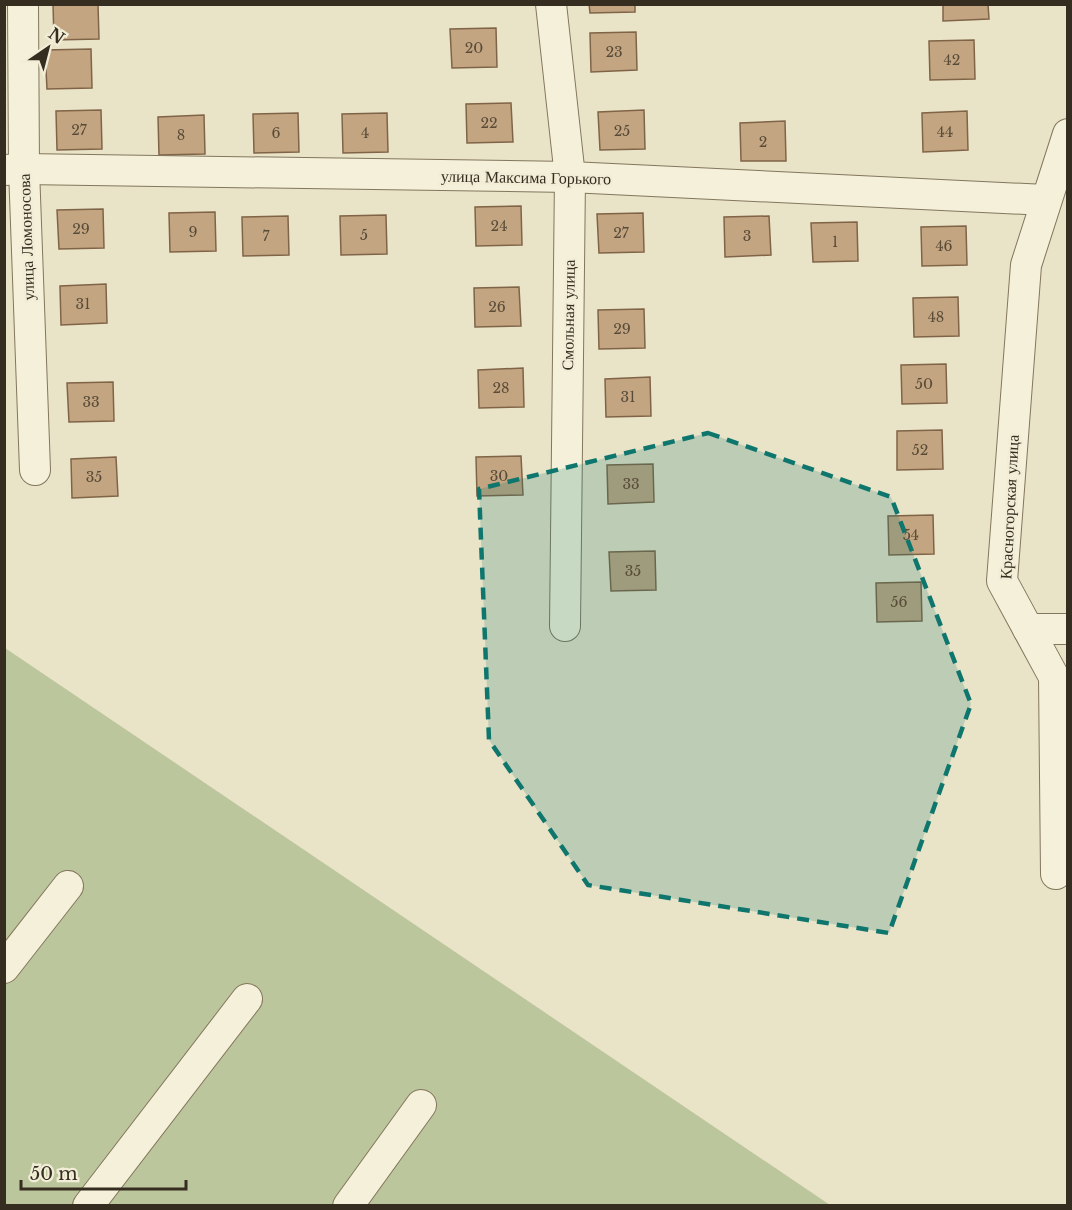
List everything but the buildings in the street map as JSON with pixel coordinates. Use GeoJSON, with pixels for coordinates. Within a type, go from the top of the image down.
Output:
{"type":"FeatureCollection","features":[{"type":"Feature","properties":{"kind":"street","name":"улица Ломоносова"},"geometry":{"type":"LineString","coordinates":[[23,4],[14,169],[35,470]]}},
{"type":"Feature","properties":{"kind":"street","name":"Смольная улица"},"geometry":{"type":"LineString","coordinates":[[551,4],[570,177],[565,626]]}},
{"type":"Feature","properties":{"kind":"street","name":"Красногорская улица"},"geometry":{"type":"LineString","coordinates":[[1056,874],[1054,676],[1002,581],[1026,265],[1068,134]]}},
{"type":"Feature","properties":{"kind":"street","name":"улица Максима Горького"},"geometry":{"type":"LineString","coordinates":[[14,169],[570,177],[1047,200]]}},
{"type":"Feature","properties":{"kind":"street"},"geometry":{"type":"LineString","coordinates":[[1028,629],[1068,629]]}},
{"type":"Feature","properties":{"kind":"street"},"geometry":{"type":"LineString","coordinates":[[4,968],[68,886]]}},
{"type":"Feature","properties":{"kind":"street"},"geometry":{"type":"LineString","coordinates":[[88,1206],[247,999]]}},
{"type":"Feature","properties":{"kind":"street"},"geometry":{"type":"LineString","coordinates":[[348,1206],[421,1105]]}},
{"type":"Feature","properties":{"kind":"highlighted area"},"geometry":{"type":"Polygon","coordinates":[[[708,433],[891,497],[971,704],[889,933],[588,885],[489,740],[479,489],[708,433]]]}},
{"type":"Feature","properties":{"kind":"green space"},"geometry":{"type":"Polygon","coordinates":[[[5,648],[830,1205],[5,1205],[5,648]]]}}]}
